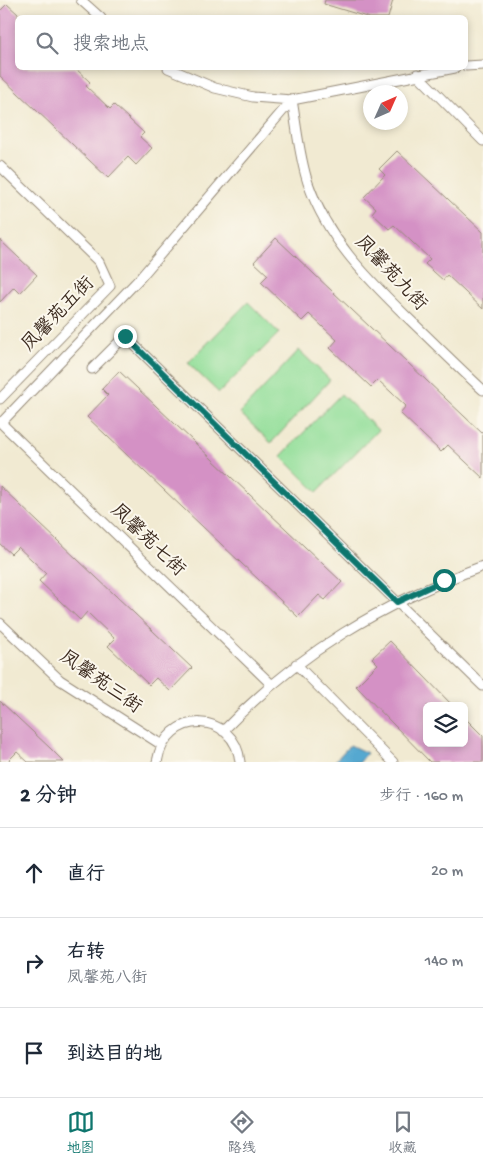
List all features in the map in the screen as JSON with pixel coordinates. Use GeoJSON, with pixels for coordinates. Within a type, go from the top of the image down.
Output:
{"type":"FeatureCollection","features":[{"type":"Feature","properties":{"kind":"lane"},"geometry":{"type":"LineString","coordinates":[[81,0],[98,15]]}},
{"type":"Feature","properties":{"kind":"lane"},"geometry":{"type":"LineString","coordinates":[[468,66],[483,65]]}},
{"type":"Feature","properties":{"kind":"lane"},"geometry":{"type":"LineString","coordinates":[[173,70],[215,88],[253,97],[292,100],[442,70]]}},
{"type":"Feature","properties":{"kind":"lane"},"geometry":{"type":"LineString","coordinates":[[417,74],[483,141]]}},
{"type":"Feature","properties":{"kind":"lane"},"geometry":{"type":"LineString","coordinates":[[1,422],[141,277],[292,100]]}},
{"type":"Feature","properties":{"kind":"lane","name":"凤馨苑九街"},"geometry":{"type":"LineString","coordinates":[[292,100],[302,161],[308,182],[325,222],[364,275],[483,390]]}},
{"type":"Feature","properties":{"kind":"lane","name":"凤馨苑五街"},"geometry":{"type":"LineString","coordinates":[[0,166],[99,262],[110,286],[0,399]]}},
{"type":"Feature","properties":{"kind":"lane"},"geometry":{"type":"LineString","coordinates":[[92,369],[125,336],[483,686]]}},
{"type":"Feature","properties":{"kind":"lane","name":"凤馨苑七街"},"geometry":{"type":"LineString","coordinates":[[1,422],[271,684]]}},
{"type":"Feature","properties":{"kind":"lane"},"geometry":{"type":"LineString","coordinates":[[223,731],[271,684],[296,664],[362,620],[444,580],[483,566]]}},
{"type":"Feature","properties":{"kind":"lane","name":"凤馨苑三街"},"geometry":{"type":"LineString","coordinates":[[0,624],[60,680],[162,745]]}},
{"type":"Feature","properties":{"kind":"lane"},"geometry":{"type":"LineString","coordinates":[[296,664],[393,762]]}},
{"type":"Feature","properties":{"kind":"lane"},"geometry":{"type":"LineString","coordinates":[[157,762],[166,738],[177,728],[190,723],[204,722],[223,731],[236,747],[240,762]]}},
{"type":"Feature","properties":{"kind":"green space"},"geometry":{"type":"Polygon","coordinates":[[[248,302],[279,333],[219,393],[188,363],[248,302]]]}},
{"type":"Feature","properties":{"kind":"green space"},"geometry":{"type":"Polygon","coordinates":[[[299,350],[330,380],[271,443],[240,413],[299,350]]]}},
{"type":"Feature","properties":{"kind":"green space"},"geometry":{"type":"Polygon","coordinates":[[[341,394],[378,430],[317,492],[281,456],[341,394]]]}},
{"type":"Feature","properties":{"kind":"water"},"geometry":{"type":"Polygon","coordinates":[[[350,745],[367,753],[360,762],[334,762],[350,745]]]}},
{"type":"Feature","properties":{"kind":"building"},"geometry":{"type":"Polygon","coordinates":[[[325,0],[393,0],[389,15],[360,15],[324,4],[325,0]]]}},
{"type":"Feature","properties":{"kind":"building"},"geometry":{"type":"Polygon","coordinates":[[[7,4],[18,14],[15,15],[15,70],[77,70],[90,82],[86,86],[110,109],[114,105],[144,133],[140,137],[152,148],[136,165],[128,157],[108,178],[0,76],[0,11],[7,4]]]}},
{"type":"Feature","properties":{"kind":"building"},"geometry":{"type":"Polygon","coordinates":[[[397,151],[483,232],[483,309],[447,275],[443,280],[425,264],[430,259],[394,225],[389,229],[372,213],[376,208],[364,197],[385,175],[379,169],[397,151]]]}},
{"type":"Feature","properties":{"kind":"building"},"geometry":{"type":"Polygon","coordinates":[[[276,238],[483,434],[483,478],[448,445],[441,452],[400,413],[406,406],[378,380],[371,387],[330,348],[337,340],[309,314],[302,321],[261,282],[268,275],[254,262],[276,238]]]}},
{"type":"Feature","properties":{"kind":"building"},"geometry":{"type":"Polygon","coordinates":[[[0,240],[37,275],[20,293],[14,287],[0,302],[0,240]]]}},
{"type":"Feature","properties":{"kind":"building"},"geometry":{"type":"Polygon","coordinates":[[[119,371],[342,582],[325,600],[319,595],[298,617],[87,417],[108,395],[102,389],[119,371]]]}},
{"type":"Feature","properties":{"kind":"building"},"geometry":{"type":"Polygon","coordinates":[[[0,486],[192,668],[170,691],[156,678],[149,685],[108,646],[115,639],[87,612],[80,620],[39,581],[46,573],[18,547],[11,554],[0,544],[0,486]]]}},
{"type":"Feature","properties":{"kind":"building"},"geometry":{"type":"Polygon","coordinates":[[[390,641],[449,702],[423,702],[423,747],[468,747],[468,721],[483,736],[483,762],[430,762],[356,686],[378,664],[372,658],[390,641]]]}},
{"type":"Feature","properties":{"kind":"building"},"geometry":{"type":"Polygon","coordinates":[[[0,701],[64,762],[28,762],[17,752],[7,762],[0,762],[0,701]]]}},
{"type":"Feature","properties":{"kind":"route"},"geometry":{"type":"LineString","coordinates":[[125,336],[397,602],[444,580]]}}]}
